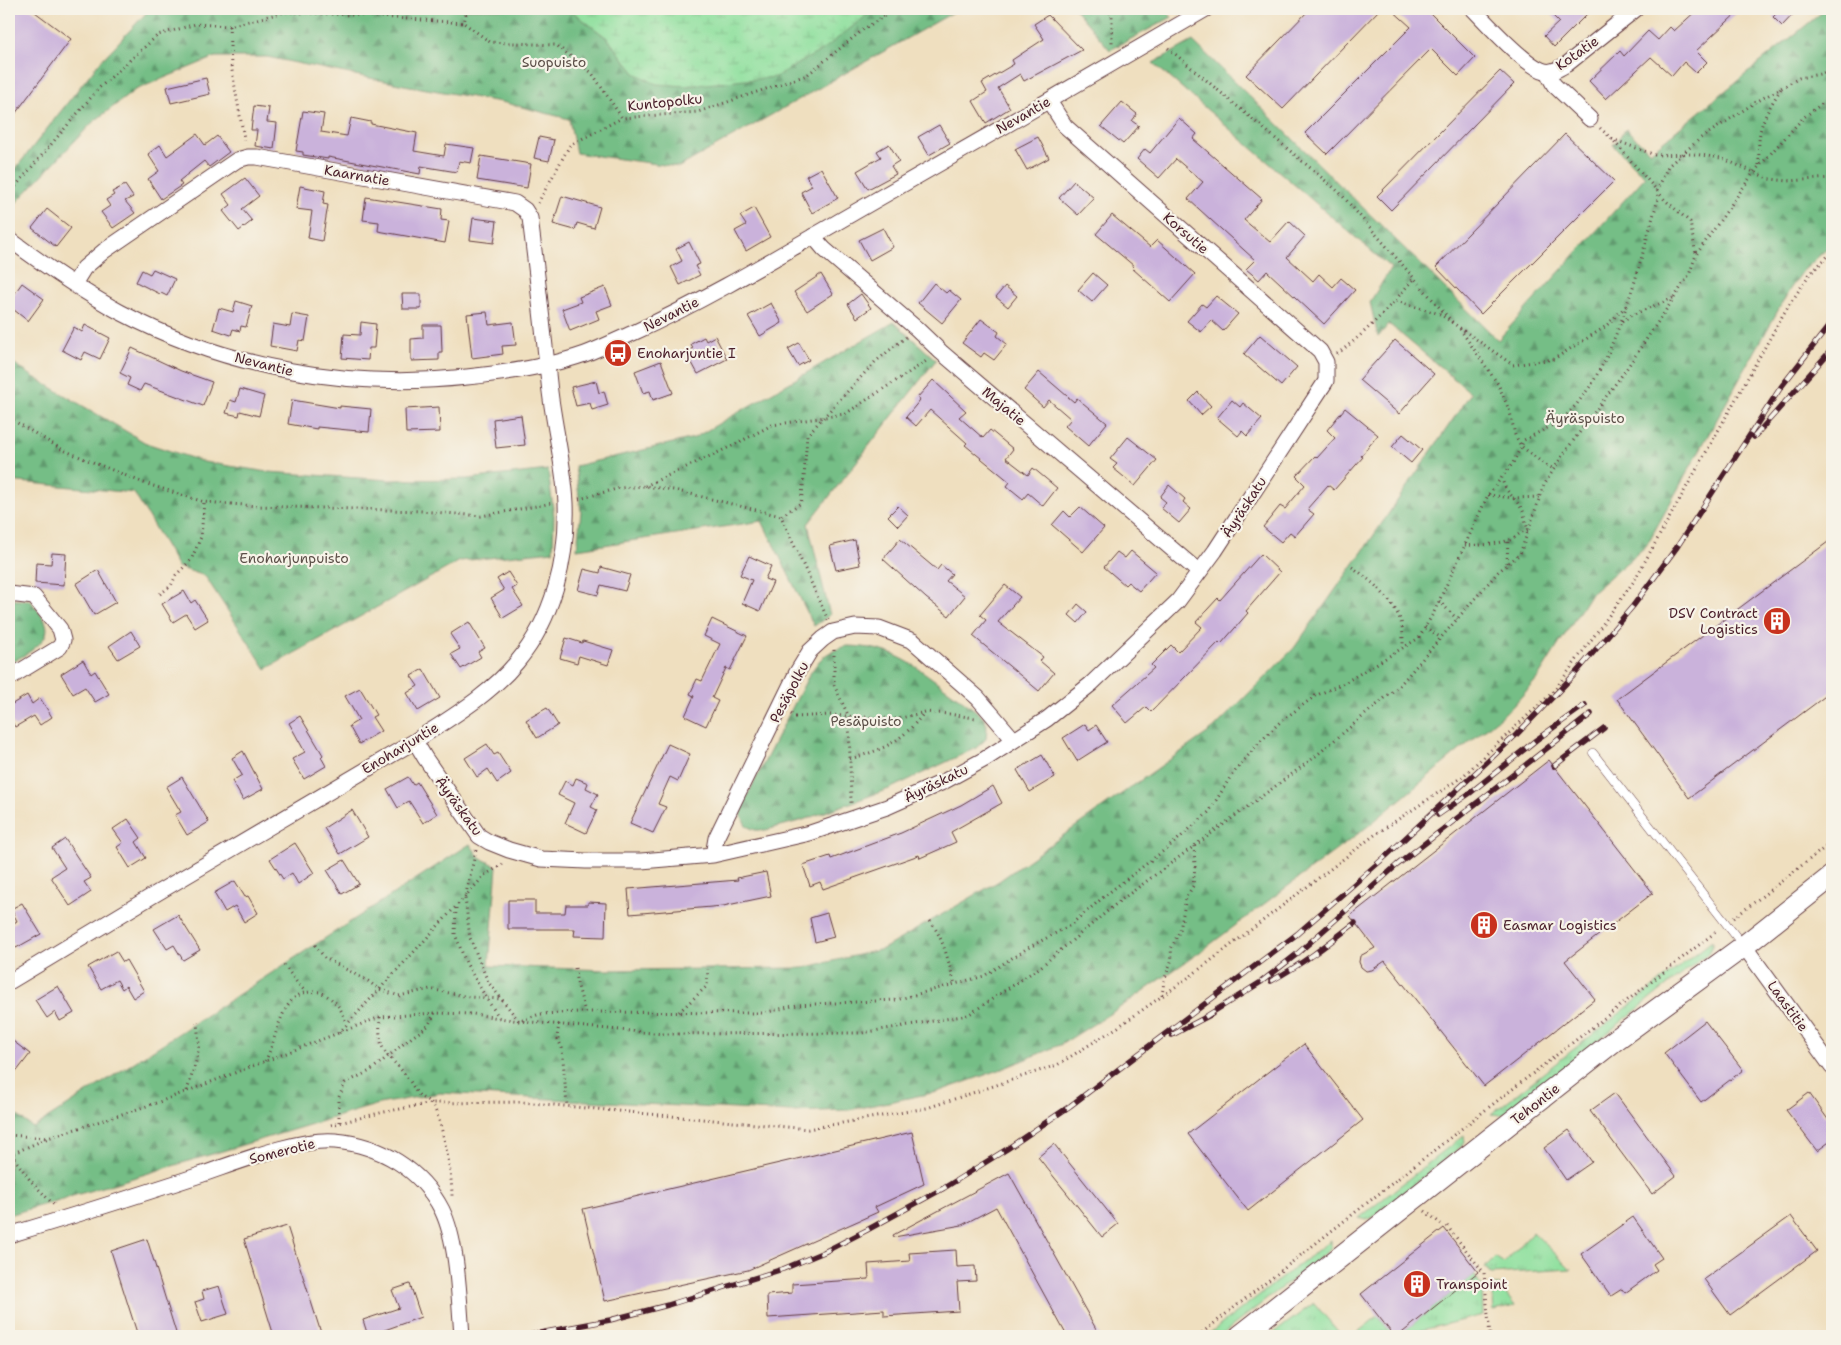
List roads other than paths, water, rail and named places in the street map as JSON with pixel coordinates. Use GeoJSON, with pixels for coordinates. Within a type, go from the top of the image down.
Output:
{"type":"FeatureCollection","features":[{"type":"Feature","properties":{"kind":"street","name":"Nevantie"},"geometry":{"type":"LineString","coordinates":[[9,239],[100,301],[157,330],[229,356],[264,366],[304,374],[381,381],[423,381],[500,374],[584,354],[675,314],[1049,101],[1206,9]]}},
{"type":"Feature","properties":{"kind":"street","name":"Kotatie"},"geometry":{"type":"LineString","coordinates":[[1473,9],[1532,65],[1547,72],[1557,70],[1567,64],[1636,9]]}},
{"type":"Feature","properties":{"kind":"street"},"geometry":{"type":"LineString","coordinates":[[1547,72],[1554,85],[1590,119]]}},
{"type":"Feature","properties":{"kind":"street","name":"Korsutie"},"geometry":{"type":"LineString","coordinates":[[1049,101],[1065,126],[1320,351],[1326,362]]}},
{"type":"Feature","properties":{"kind":"street","name":"Kaarnatie"},"geometry":{"type":"LineString","coordinates":[[74,284],[84,268],[104,251],[237,160],[257,156],[515,202],[526,210],[530,218],[548,364]]}},
{"type":"Feature","properties":{"kind":"street","name":"Majatie"},"geometry":{"type":"LineString","coordinates":[[813,236],[824,249],[941,352],[1199,572]]}},
{"type":"Feature","properties":{"kind":"street","name":"Äyräskatu"},"geometry":{"type":"LineString","coordinates":[[415,741],[479,836],[489,842],[541,859],[642,861],[713,855],[810,833],[887,807],[943,782],[1047,718],[1091,684],[1178,602],[1220,543],[1326,381],[1326,362]]}},
{"type":"Feature","properties":{"kind":"street","name":"Enoharjuntie"},"geometry":{"type":"LineString","coordinates":[[9,982],[415,741],[492,686],[517,663],[540,627],[551,604],[558,579],[566,533],[566,502],[548,364]]}},
{"type":"Feature","properties":{"kind":"street"},"geometry":{"type":"LineString","coordinates":[[9,594],[34,596],[60,629],[63,640],[60,648],[9,678]]}},
{"type":"Feature","properties":{"kind":"street","name":"Pesäpolku"},"geometry":{"type":"LineString","coordinates":[[713,855],[716,838],[796,674],[810,651],[833,632],[856,627],[879,628],[913,641],[978,698],[999,720],[1014,740]]}},
{"type":"Feature","properties":{"kind":"street","name":"Tehontie"},"geometry":{"type":"LineString","coordinates":[[1240,1336],[1614,1041],[1744,946],[1832,876]]}},
{"type":"Feature","properties":{"kind":"street","name":"Laastitie"},"geometry":{"type":"LineString","coordinates":[[1744,946],[1832,1067]]}},
{"type":"Feature","properties":{"kind":"street","name":"Somerotie"},"geometry":{"type":"LineString","coordinates":[[9,1235],[256,1156],[307,1143],[335,1141],[367,1148],[387,1155],[407,1168],[432,1194],[442,1211],[452,1246],[462,1336]]}},
{"type":"Feature","properties":{"kind":"lane"},"geometry":{"type":"LineString","coordinates":[[1593,753],[1744,946]]}},
{"type":"Feature","properties":{"kind":"railway"},"geometry":{"type":"LineString","coordinates":[[524,1336],[610,1320],[668,1305],[783,1269],[824,1252],[867,1230],[944,1188],[1007,1149],[1070,1106],[1297,934],[1385,857],[1516,735],[1574,675],[1633,606],[1677,547],[1781,387],[1832,322]]}},
{"type":"Feature","properties":{"kind":"railway"},"geometry":{"type":"LineString","coordinates":[[1754,437],[1832,349]]}},
{"type":"Feature","properties":{"kind":"railway"},"geometry":{"type":"LineString","coordinates":[[1438,815],[1470,793],[1536,740],[1585,705]]}},
{"type":"Feature","properties":{"kind":"railway"},"geometry":{"type":"LineString","coordinates":[[1205,1017],[1261,982],[1297,954],[1397,865],[1591,714]]}},
{"type":"Feature","properties":{"kind":"railway"},"geometry":{"type":"LineString","coordinates":[[1554,766],[1604,728]]}},
{"type":"Feature","properties":{"kind":"railway"},"geometry":{"type":"LineString","coordinates":[[1271,981],[1304,961],[1355,923]]}},
{"type":"Feature","properties":{"kind":"railway"},"geometry":{"type":"LineString","coordinates":[[1172,1035],[1212,1014]]}},
{"type":"Feature","properties":{"kind":"place","name":"Enoharjuntie I"},"geometry":{"type":"Point","coordinates":[618,353]}},
{"type":"Feature","properties":{"kind":"place","name":"DSV Contract Logistics"},"geometry":{"type":"Point","coordinates":[1777,621]}},
{"type":"Feature","properties":{"kind":"place","name":"Easmar Logistics"},"geometry":{"type":"Point","coordinates":[1484,925]}},
{"type":"Feature","properties":{"kind":"place","name":"Transpoint"},"geometry":{"type":"Point","coordinates":[1417,1284]}},
{"type":"Feature","properties":{"kind":"park label","name":"Suopuisto"},"geometry":{"type":"Point","coordinates":[554,62]}},
{"type":"Feature","properties":{"kind":"park label","name":"Äyräspuisto"},"geometry":{"type":"Point","coordinates":[1585,418]}},
{"type":"Feature","properties":{"kind":"park label","name":"Enoharjunpuisto"},"geometry":{"type":"Point","coordinates":[294,558]}},
{"type":"Feature","properties":{"kind":"park label","name":"Pesäpuisto"},"geometry":{"type":"Point","coordinates":[866,721]}}]}
